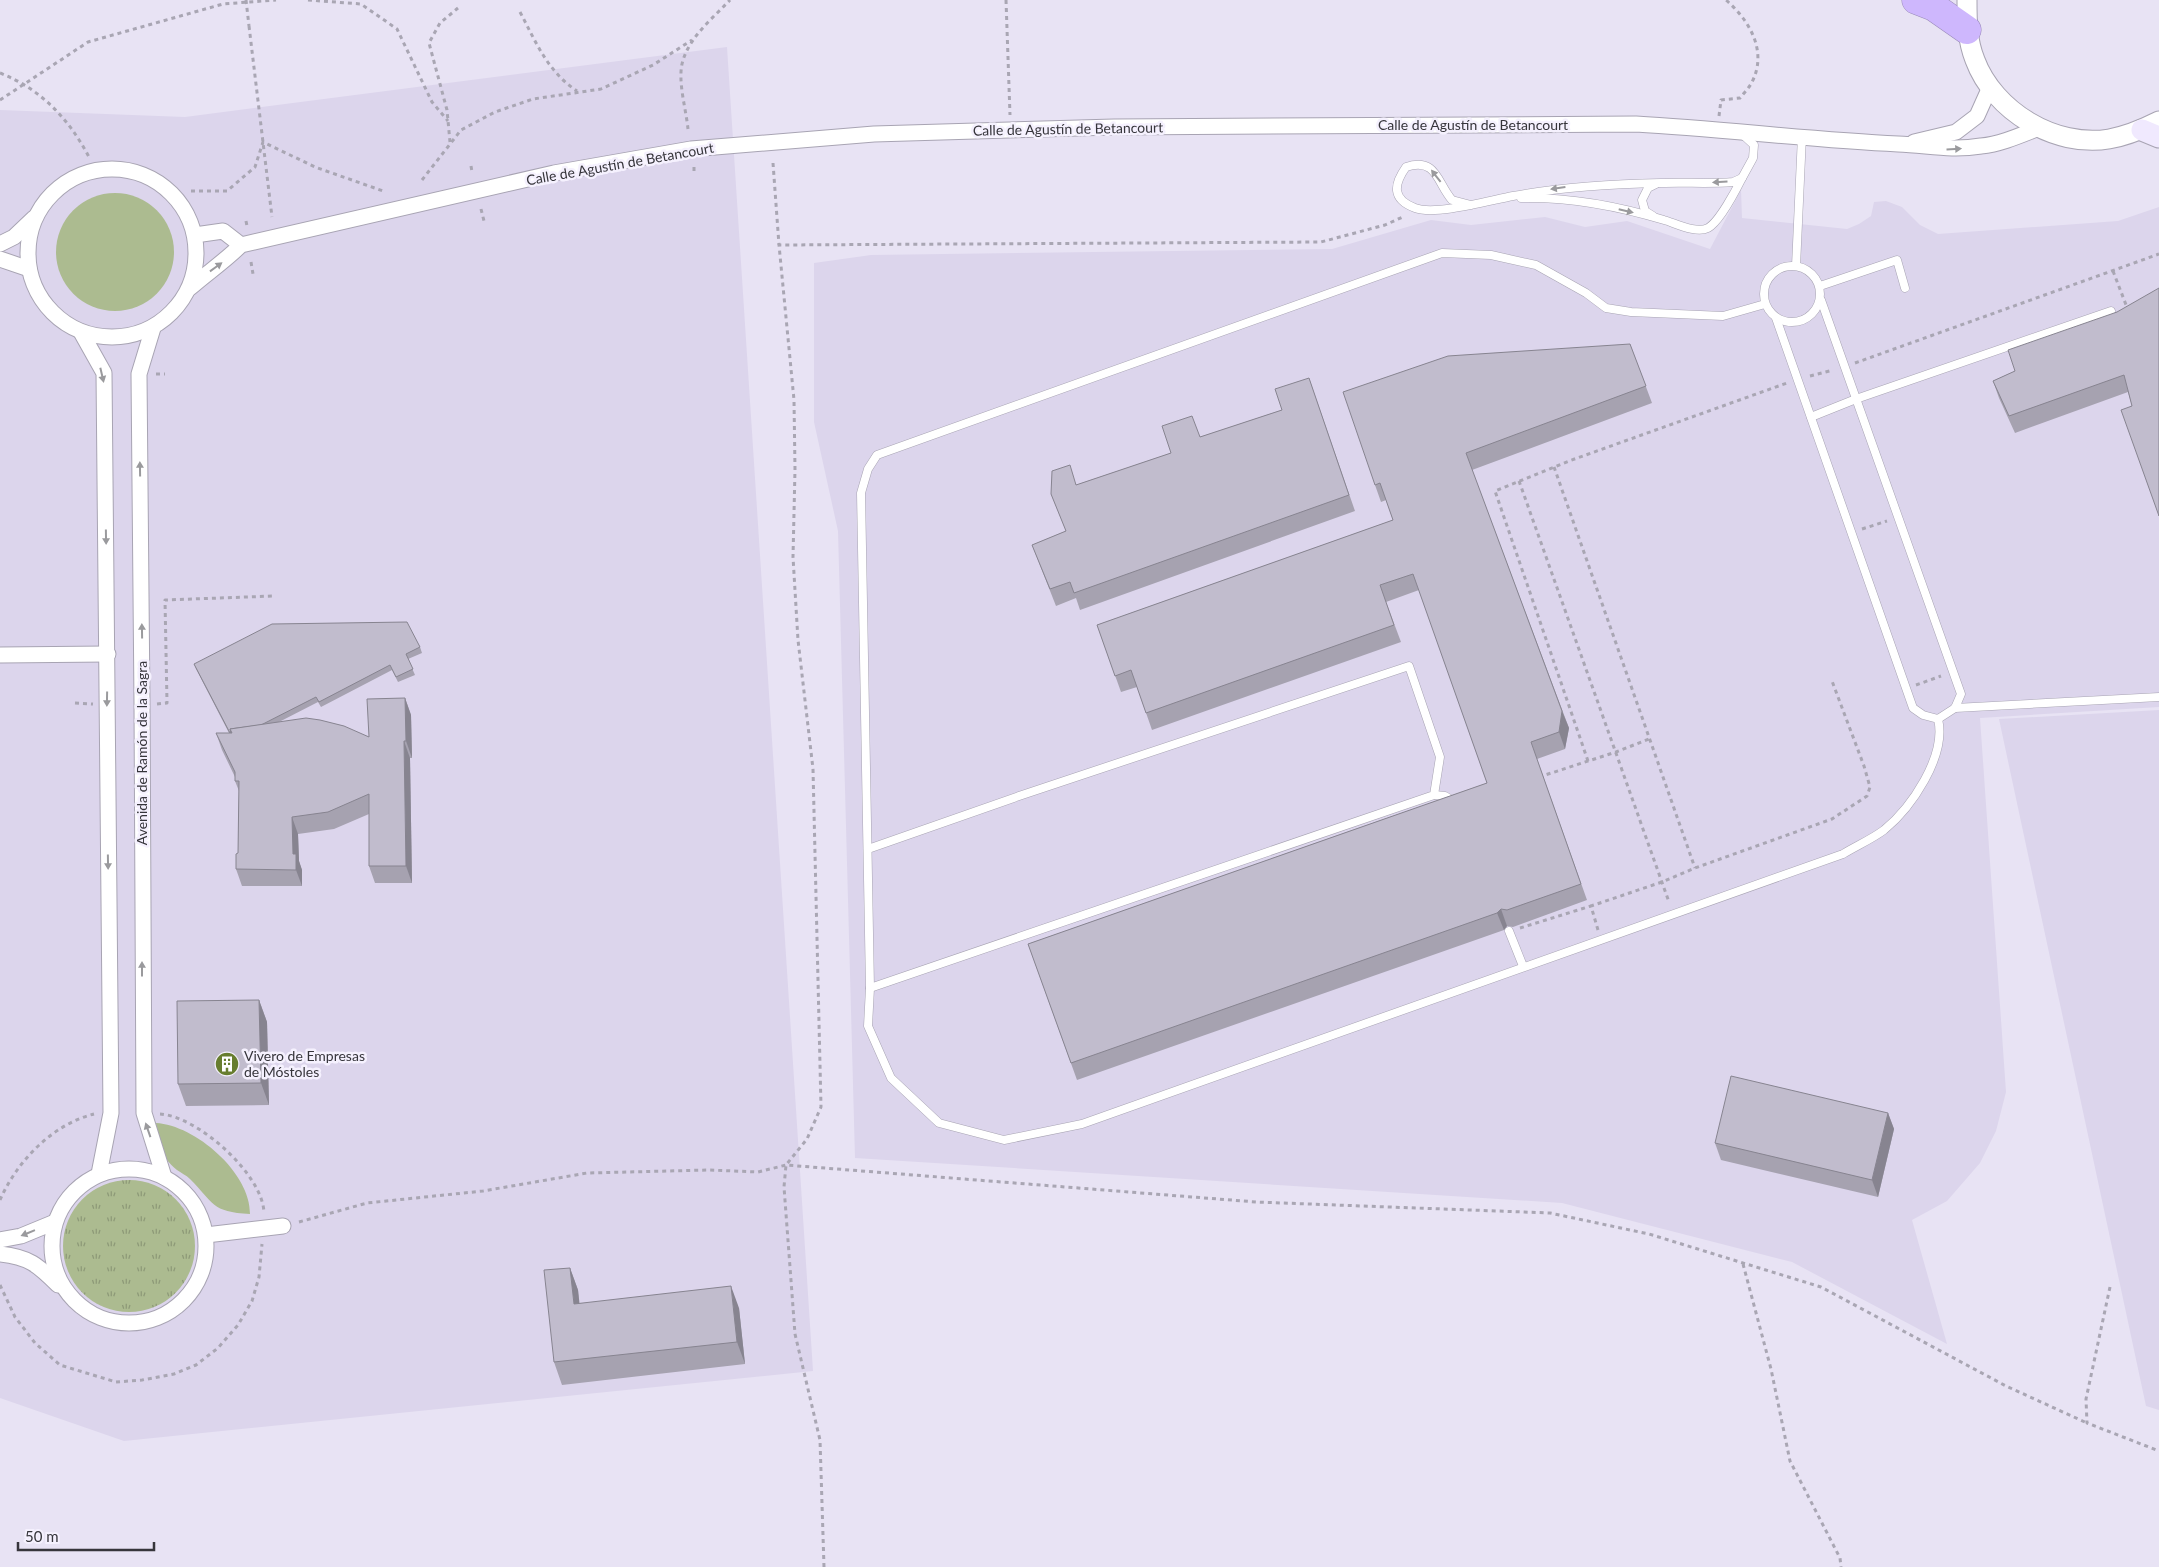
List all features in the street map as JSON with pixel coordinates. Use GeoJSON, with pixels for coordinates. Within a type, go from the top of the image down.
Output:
{"type":"FeatureCollection","features":[{"type":"Feature","properties":{"kind":"highway"},"geometry":{"type":"LineString","coordinates":[[1916,0],[1934,7],[1967,30]]}},
{"type":"Feature","properties":{"kind":"street"},"geometry":{"type":"LineString","coordinates":[[1967,0],[1967,30],[1975,60],[1990,87],[2012,111],[2039,128],[2073,138],[2108,139],[2153,129]]}},
{"type":"Feature","properties":{"kind":"street","name":"Calle de Agustín de Betancourt"},"geometry":{"type":"LineString","coordinates":[[1906,144],[1956,132],[1977,116],[1990,87]]}},
{"type":"Feature","properties":{"kind":"street","name":"Calle de Agustín de Betancourt"},"geometry":{"type":"LineString","coordinates":[[190,288],[213,267],[226,260],[241,245],[554,172],[691,149],[874,134],[1010,130],[1124,127],[1636,124],[1734,130],[1847,142],[1906,144],[1948,150],[1983,146],[2039,128]]}},
{"type":"Feature","properties":{"kind":"street"},"geometry":{"type":"LineString","coordinates":[[0,244],[14,237],[36,217],[50,196],[71,179],[96,170],[122,169],[147,176],[169,190],[185,211],[195,235],[197,262],[190,288],[175,311],[153,328],[118,338],[81,332],[57,317],[39,296],[29,269],[28,243],[36,217]]}},
{"type":"Feature","properties":{"kind":"street"},"geometry":{"type":"LineString","coordinates":[[195,235],[223,231],[241,245]]}},
{"type":"Feature","properties":{"kind":"street"},"geometry":{"type":"LineString","coordinates":[[0,259],[29,269]]}},
{"type":"Feature","properties":{"kind":"street","name":"Avenida de Ramón de la Sagra"},"geometry":{"type":"LineString","coordinates":[[153,328],[139,374],[144,1113],[164,1176]]}},
{"type":"Feature","properties":{"kind":"street"},"geometry":{"type":"LineString","coordinates":[[81,332],[104,373],[108,654],[110,1113],[100,1174]]}},
{"type":"Feature","properties":{"kind":"street"},"geometry":{"type":"LineString","coordinates":[[0,655],[108,654]]}},
{"type":"Feature","properties":{"kind":"street"},"geometry":{"type":"LineString","coordinates":[[0,1254],[16,1256],[38,1265],[67,1293],[89,1313],[116,1323],[145,1322],[172,1311],[193,1291],[205,1264],[206,1235],[198,1212],[184,1191],[164,1176],[143,1170],[121,1169],[100,1174],[80,1185],[65,1202],[55,1222],[51,1247],[55,1271],[67,1293]]}},
{"type":"Feature","properties":{"kind":"street"},"geometry":{"type":"LineString","coordinates":[[0,1240],[21,1236],[55,1222]]}},
{"type":"Feature","properties":{"kind":"street"},"geometry":{"type":"LineString","coordinates":[[206,1235],[284,1226]]}},
{"type":"Feature","properties":{"kind":"lane"},"geometry":{"type":"LineString","coordinates":[[1491,200],[1548,197],[1577,200],[1699,230],[1708,228],[1729,202],[1753,158],[1754,145],[1744,134],[1734,130]]}},
{"type":"Feature","properties":{"kind":"lane"},"geometry":{"type":"LineString","coordinates":[[1796,266],[1802,136]]}},
{"type":"Feature","properties":{"kind":"lane"},"geometry":{"type":"LineString","coordinates":[[1471,205],[1452,200],[1435,172],[1417,163],[1406,167],[1396,184],[1400,200],[1419,209],[1444,209],[1471,205],[1566,187],[1657,183],[1719,183],[1742,178]]}},
{"type":"Feature","properties":{"kind":"lane"},"geometry":{"type":"LineString","coordinates":[[1656,218],[1645,210],[1642,200],[1648,188],[1657,183]]}},
{"type":"Feature","properties":{"kind":"lane"},"geometry":{"type":"LineString","coordinates":[[1765,304],[1723,316],[1631,312],[1606,308],[1586,293],[1536,264],[1491,255],[1442,253],[877,455],[868,469],[861,493],[870,988],[868,1026],[891,1078],[939,1123],[1004,1140],[1082,1124],[1843,854],[1882,831],[1896,819],[1924,781],[1937,752],[1940,725],[1938,719]]}},
{"type":"Feature","properties":{"kind":"lane"},"geometry":{"type":"LineString","coordinates":[[1820,286],[1897,260],[1906,288]]}},
{"type":"Feature","properties":{"kind":"lane"},"geometry":{"type":"LineString","coordinates":[[1820,300],[1811,316],[1803,321],[1785,322],[1776,318],[1765,304],[1765,285],[1770,276],[1777,270],[1786,266],[1796,266],[1805,268],[1813,274],[1820,286],[1820,300],[1961,694],[1956,708]]}},
{"type":"Feature","properties":{"kind":"lane"},"geometry":{"type":"LineString","coordinates":[[1811,417],[1856,399],[2111,311]]}},
{"type":"Feature","properties":{"kind":"lane"},"geometry":{"type":"LineString","coordinates":[[1776,318],[1913,708],[1923,715],[1938,719],[1956,708],[2159,697]]}},
{"type":"Feature","properties":{"kind":"lane"},"geometry":{"type":"LineString","coordinates":[[868,849],[1022,795],[1409,666],[1440,757],[1434,794]]}},
{"type":"Feature","properties":{"kind":"lane"},"geometry":{"type":"LineString","coordinates":[[870,988],[1434,794],[1445,796],[1462,806]]}},
{"type":"Feature","properties":{"kind":"lane"},"geometry":{"type":"LineString","coordinates":[[1509,931],[1523,966]]}},
{"type":"Feature","properties":{"kind":"path"},"geometry":{"type":"LineString","coordinates":[[246,0],[272,216]]}},
{"type":"Feature","properties":{"kind":"path"},"geometry":{"type":"LineString","coordinates":[[0,100],[88,42],[223,4],[276,0]]}},
{"type":"Feature","properties":{"kind":"path"},"geometry":{"type":"LineString","coordinates":[[308,0],[360,4],[397,29],[432,102],[448,121]]}},
{"type":"Feature","properties":{"kind":"path"},"geometry":{"type":"LineString","coordinates":[[422,180],[461,130],[495,112],[533,99],[601,89],[653,65],[692,40],[730,0]]}},
{"type":"Feature","properties":{"kind":"path"},"geometry":{"type":"LineString","coordinates":[[1006,0],[1010,130]]}},
{"type":"Feature","properties":{"kind":"path"},"geometry":{"type":"LineString","coordinates":[[1718,129],[1721,100],[1740,98],[1752,82],[1758,61],[1756,40],[1742,14],[1726,0]]}},
{"type":"Feature","properties":{"kind":"path"},"geometry":{"type":"LineString","coordinates":[[450,142],[448,121],[429,43],[440,23],[458,8]]}},
{"type":"Feature","properties":{"kind":"path"},"geometry":{"type":"LineString","coordinates":[[520,12],[544,58],[561,81],[577,92]]}},
{"type":"Feature","properties":{"kind":"path"},"geometry":{"type":"LineString","coordinates":[[688,129],[683,102],[682,64],[692,40]]}},
{"type":"Feature","properties":{"kind":"path"},"geometry":{"type":"LineString","coordinates":[[0,73],[26,84],[50,103],[77,135],[89,158]]}},
{"type":"Feature","properties":{"kind":"path"},"geometry":{"type":"LineString","coordinates":[[191,191],[227,191],[255,167],[263,142]]}},
{"type":"Feature","properties":{"kind":"path"},"geometry":{"type":"LineString","coordinates":[[263,142],[315,167],[384,192]]}},
{"type":"Feature","properties":{"kind":"path"},"geometry":{"type":"LineString","coordinates":[[773,163],[794,400],[793,557],[798,640],[813,769],[820,1107],[807,1139],[786,1165],[784,1187],[794,1334],[820,1440],[824,1567]]}},
{"type":"Feature","properties":{"kind":"path"},"geometry":{"type":"LineString","coordinates":[[471,166],[472,172]]}},
{"type":"Feature","properties":{"kind":"path"},"geometry":{"type":"LineString","coordinates":[[481,209],[484,221]]}},
{"type":"Feature","properties":{"kind":"path"},"geometry":{"type":"LineString","coordinates":[[779,245],[1321,242],[1385,225],[1419,209]]}},
{"type":"Feature","properties":{"kind":"path"},"geometry":{"type":"LineString","coordinates":[[246,221],[246,226]]}},
{"type":"Feature","properties":{"kind":"path"},"geometry":{"type":"LineString","coordinates":[[1588,761],[1495,491],[1554,467],[1798,380],[1844,367],[2159,254]]}},
{"type":"Feature","properties":{"kind":"path"},"geometry":{"type":"LineString","coordinates":[[252,262],[253,274]]}},
{"type":"Feature","properties":{"kind":"path"},"geometry":{"type":"LineString","coordinates":[[2113,270],[2129,314]]}},
{"type":"Feature","properties":{"kind":"path"},"geometry":{"type":"LineString","coordinates":[[1554,467],[1695,868]]}},
{"type":"Feature","properties":{"kind":"path"},"geometry":{"type":"LineString","coordinates":[[1519,481],[1670,906]]}},
{"type":"Feature","properties":{"kind":"path"},"geometry":{"type":"LineString","coordinates":[[1851,532],[1898,518]]}},
{"type":"Feature","properties":{"kind":"path"},"geometry":{"type":"LineString","coordinates":[[142,704],[167,703],[165,600],[274,596]]}},
{"type":"Feature","properties":{"kind":"path"},"geometry":{"type":"LineString","coordinates":[[1906,688],[1953,673]]}},
{"type":"Feature","properties":{"kind":"path"},"geometry":{"type":"LineString","coordinates":[[1509,931],[1662,882],[1695,868],[1832,819],[1866,796],[1870,787],[1864,766],[1832,681]]}},
{"type":"Feature","properties":{"kind":"path"},"geometry":{"type":"LineString","coordinates":[[74,703],[107,704]]}},
{"type":"Feature","properties":{"kind":"path"},"geometry":{"type":"LineString","coordinates":[[1533,780],[1650,739]]}},
{"type":"Feature","properties":{"kind":"path"},"geometry":{"type":"LineString","coordinates":[[1591,906],[1599,930]]}},
{"type":"Feature","properties":{"kind":"path"},"geometry":{"type":"LineString","coordinates":[[0,1200],[25,1159],[58,1130],[78,1118],[110,1113]]}},
{"type":"Feature","properties":{"kind":"path"},"geometry":{"type":"LineString","coordinates":[[0,1284],[15,1316],[35,1343],[60,1364],[116,1382],[142,1380],[174,1374],[196,1364],[218,1348],[238,1325],[252,1301],[259,1276],[264,1228],[264,1207],[254,1186],[231,1154],[194,1125],[166,1115],[144,1113]]}},
{"type":"Feature","properties":{"kind":"path"},"geometry":{"type":"LineString","coordinates":[[284,1226],[367,1203],[484,1191],[587,1172],[709,1170],[758,1172],[786,1165],[1256,1202],[1550,1213],[1650,1234],[1821,1287],[2006,1386],[2087,1423],[2159,1451]]}},
{"type":"Feature","properties":{"kind":"path"},"geometry":{"type":"LineString","coordinates":[[1743,1264],[1771,1369],[1790,1462],[1840,1558],[1841,1567]]}},
{"type":"Feature","properties":{"kind":"path"},"geometry":{"type":"LineString","coordinates":[[2087,1423],[2086,1399],[2110,1287]]}},
{"type":"Feature","properties":{"kind":"shaded area"},"geometry":{"type":"Polygon","coordinates":[[[727,47],[813,1371],[124,1441],[0,1398],[0,110],[185,117],[727,47]]]}},
{"type":"Feature","properties":{"kind":"shaded area"},"geometry":{"type":"Polygon","coordinates":[[[1741,190],[1742,218],[1847,229],[1871,216],[1874,202],[1886,201],[1902,207],[1920,225],[1938,234],[2118,221],[2159,207],[2159,707],[1980,718],[2006,1092],[1996,1131],[1980,1163],[1947,1201],[1912,1220],[1947,1344],[1792,1262],[1562,1203],[855,1158],[838,531],[814,422],[814,263],[871,255],[1332,249],[1431,220],[1471,225],[1545,217],[1585,227],[1627,221],[1710,249],[1741,190]]]}},
{"type":"Feature","properties":{"kind":"shaded area"},"geometry":{"type":"Polygon","coordinates":[[[2159,710],[2159,1410],[2146,1406],[1999,719],[2159,710]]]}},
{"type":"Feature","properties":{"kind":"green space"},"geometry":{"type":"Polygon","coordinates":[[[115,193],[138,197],[157,210],[170,229],[174,252],[170,275],[157,294],[138,307],[115,311],[92,307],[73,294],[60,275],[56,252],[60,229],[73,210],[92,197],[115,193]]]}},
{"type":"Feature","properties":{"kind":"green space"},"geometry":{"type":"Polygon","coordinates":[[[156,1123],[187,1132],[218,1154],[241,1183],[248,1198],[250,1214],[228,1211],[214,1205],[187,1176],[177,1170],[167,1160],[161,1149],[157,1137],[156,1123]]]}},
{"type":"Feature","properties":{"kind":"green space"},"geometry":{"type":"Polygon","coordinates":[[[129,1180],[142,1181],[154,1185],[176,1199],[190,1221],[194,1233],[194,1259],[190,1271],[176,1293],[154,1307],[142,1311],[129,1312],[116,1311],[104,1307],[82,1293],[68,1271],[64,1259],[63,1246],[64,1233],[68,1221],[82,1199],[104,1185],[116,1181],[129,1180]]]}},
{"type":"Feature","properties":{"kind":"building"},"geometry":{"type":"Polygon","coordinates":[[[2159,288],[2159,516],[2121,410],[2132,406],[2124,375],[2009,416],[1993,381],[2015,371],[2008,350],[2117,312],[2159,288]]]}},
{"type":"Feature","properties":{"kind":"building"},"geometry":{"type":"Polygon","coordinates":[[[1630,344],[1646,386],[1466,453],[1562,711],[1559,732],[1531,742],[1581,884],[1507,910],[1501,909],[1497,913],[1071,1063],[1028,944],[1487,783],[1413,574],[1380,585],[1394,625],[1146,713],[1131,670],[1115,676],[1097,625],[1393,520],[1380,483],[1375,485],[1343,392],[1448,356],[1630,344]]]}},
{"type":"Feature","properties":{"kind":"building"},"geometry":{"type":"Polygon","coordinates":[[[1309,378],[1349,495],[1074,593],[1070,582],[1050,589],[1032,545],[1066,531],[1051,494],[1052,471],[1070,465],[1076,485],[1171,453],[1162,426],[1192,416],[1200,437],[1282,410],[1275,389],[1309,378]]]}},
{"type":"Feature","properties":{"kind":"building"},"geometry":{"type":"Polygon","coordinates":[[[407,622],[420,647],[406,654],[413,669],[396,677],[390,665],[319,702],[316,697],[261,725],[230,729],[231,733],[194,664],[272,624],[407,622]]]}},
{"type":"Feature","properties":{"kind":"building"},"geometry":{"type":"Polygon","coordinates":[[[405,698],[406,866],[369,866],[369,794],[328,812],[292,817],[293,854],[296,854],[296,870],[236,869],[239,781],[235,781],[235,772],[216,733],[232,733],[230,729],[306,718],[344,726],[369,737],[367,699],[405,698]]]}},
{"type":"Feature","properties":{"kind":"building","name":"Vivero de Empresas de Móstoles"},"geometry":{"type":"Polygon","coordinates":[[[259,1000],[261,1083],[178,1084],[177,1001],[259,1000]]]}},
{"type":"Feature","properties":{"kind":"building"},"geometry":{"type":"Polygon","coordinates":[[[1731,1076],[1888,1113],[1872,1180],[1715,1143],[1731,1076]]]}},
{"type":"Feature","properties":{"kind":"building"},"geometry":{"type":"Polygon","coordinates":[[[570,1268],[574,1304],[731,1286],[737,1342],[554,1362],[544,1270],[570,1268]]]}},
{"type":"Feature","properties":{"kind":"place","name":"Vivero de Empresas de Móstoles"},"geometry":{"type":"Point","coordinates":[227,1064]}}]}
